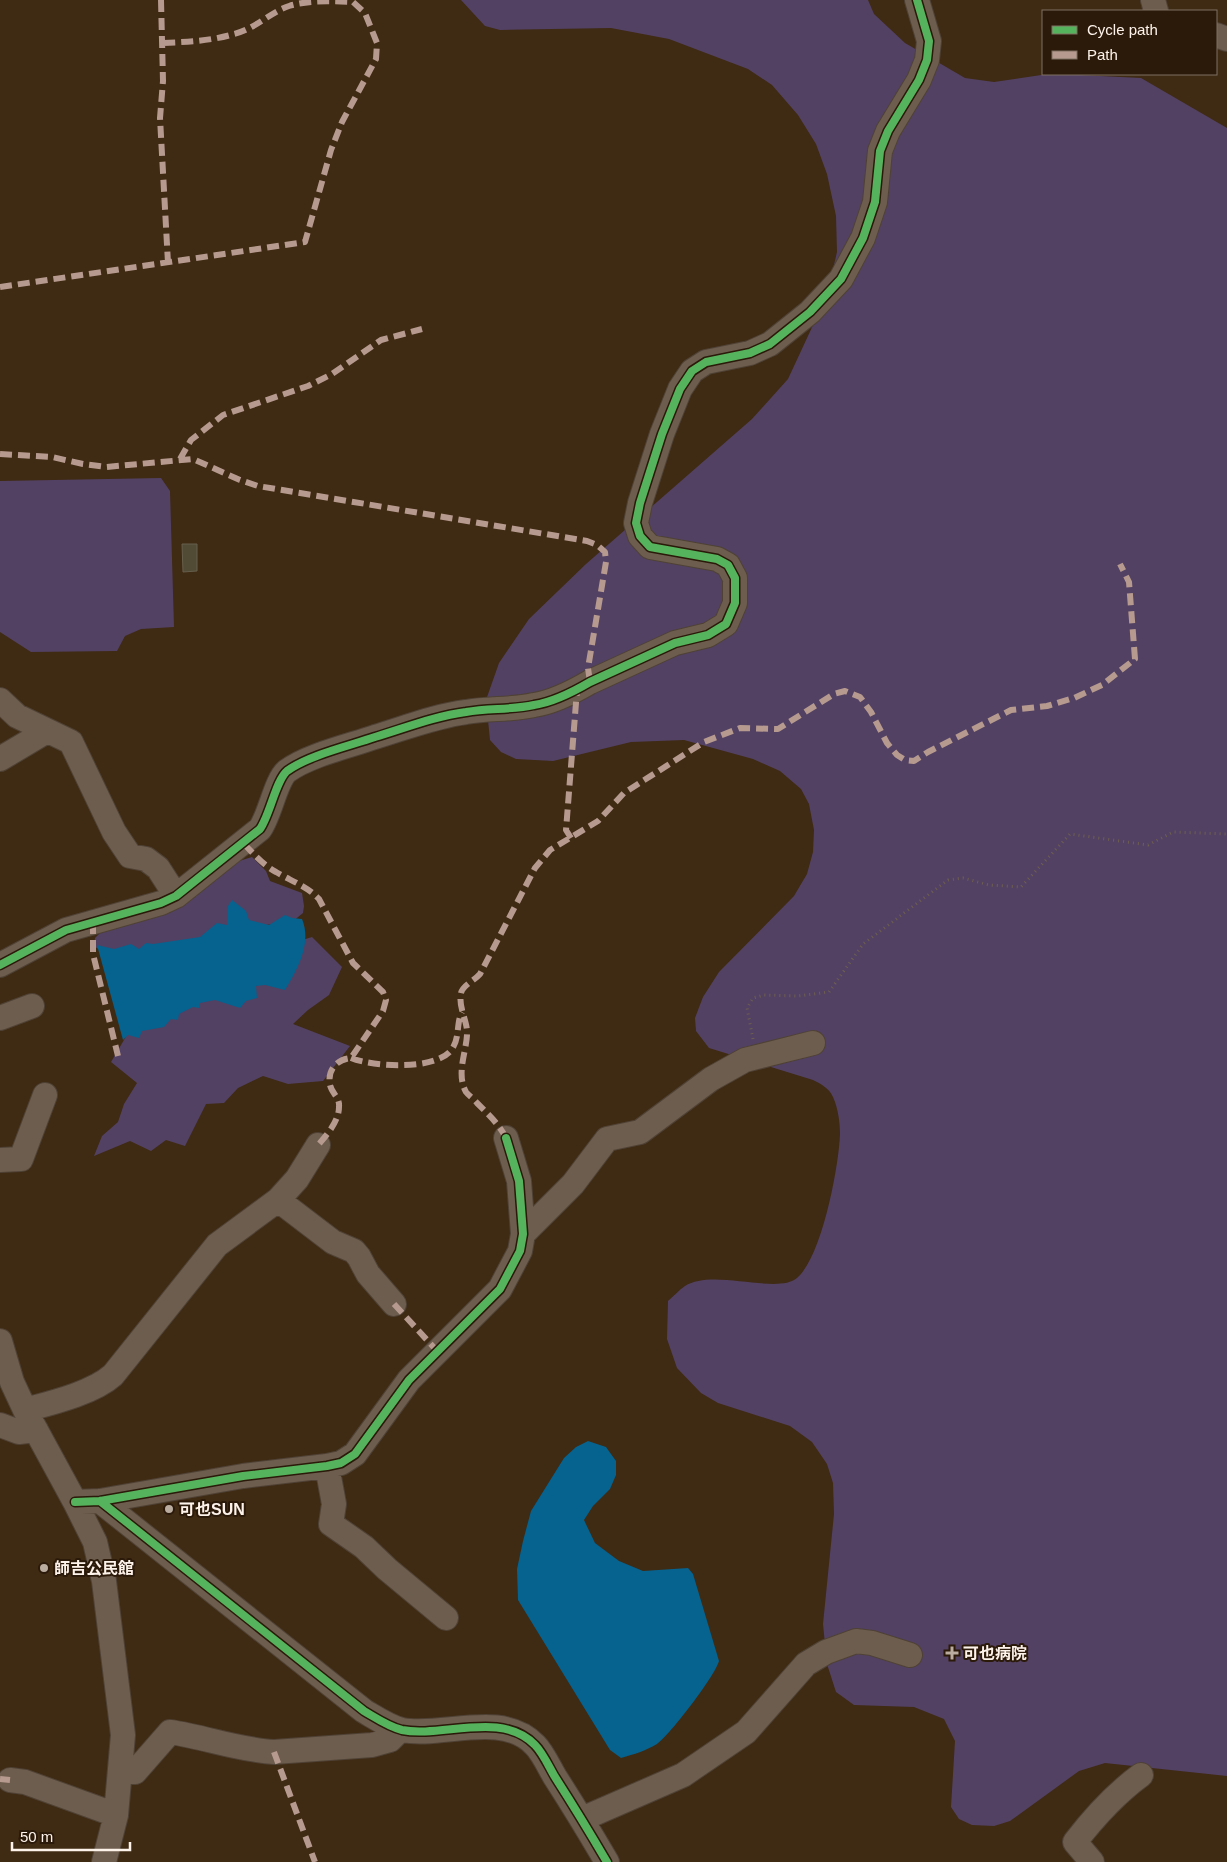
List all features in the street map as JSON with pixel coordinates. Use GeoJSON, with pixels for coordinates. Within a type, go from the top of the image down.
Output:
{"type":"FeatureCollection","features":[{"type":"Feature","properties":{"kind":"street"},"geometry":{"type":"LineString","coordinates":[[0,965],[66,930],[161,903],[176,896],[260,829],[266,821],[279,784],[286,772],[320,755],[438,718],[466,712],[534,706],[550,701],[675,643],[708,635],[726,624],[735,603],[734,578],[728,566],[717,559],[650,547],[640,536],[636,523],[640,503],[665,425],[680,389],[692,371],[706,362],[750,353],[770,344],[810,312],[841,279],[863,238],[875,202],[880,151],[888,131],[919,80],[927,60],[929,41],[917,0]]}},
{"type":"Feature","properties":{"kind":"street"},"geometry":{"type":"LineString","coordinates":[[0,700],[17,716],[71,742],[119,840],[130,856],[146,859],[158,868],[176,896]]}},
{"type":"Feature","properties":{"kind":"street"},"geometry":{"type":"LineString","coordinates":[[0,759],[47,731]]}},
{"type":"Feature","properties":{"kind":"street"},"geometry":{"type":"LineString","coordinates":[[0,1018],[32,1006]]}},
{"type":"Feature","properties":{"kind":"street"},"geometry":{"type":"LineString","coordinates":[[523,1234],[572,1184],[607,1140],[640,1132],[710,1079],[745,1060],[813,1043]]}},
{"type":"Feature","properties":{"kind":"street"},"geometry":{"type":"LineString","coordinates":[[0,1160],[21,1159],[45,1095]]}},
{"type":"Feature","properties":{"kind":"street"},"geometry":{"type":"LineString","coordinates":[[75,1502],[100,1501],[243,1476],[327,1466],[341,1463],[355,1454],[409,1380],[500,1289],[520,1251],[523,1234],[519,1181],[506,1138]]}},
{"type":"Feature","properties":{"kind":"street"},"geometry":{"type":"LineString","coordinates":[[0,1425],[19,1432],[30,1420],[51,1403],[103,1383],[113,1374],[216,1245],[278,1200],[297,1179],[318,1145]]}},
{"type":"Feature","properties":{"kind":"street"},"geometry":{"type":"LineString","coordinates":[[278,1200],[333,1242],[354,1251],[368,1274],[394,1304]]}},
{"type":"Feature","properties":{"kind":"street"},"geometry":{"type":"LineString","coordinates":[[0,1341],[6,1382],[30,1420],[95,1542],[104,1581],[123,1735],[116,1815],[104,1862]]}},
{"type":"Feature","properties":{"kind":"street"},"geometry":{"type":"LineString","coordinates":[[327,1466],[334,1504],[331,1524],[364,1547],[387,1569],[446,1618]]}},
{"type":"Feature","properties":{"kind":"street"},"geometry":{"type":"LineString","coordinates":[[100,1501],[364,1711],[400,1730],[418,1732],[498,1727],[521,1735],[535,1745],[607,1862]]}},
{"type":"Feature","properties":{"kind":"street"},"geometry":{"type":"LineString","coordinates":[[582,1819],[683,1775],[746,1732],[806,1664],[826,1652],[856,1641],[872,1643],[910,1655]]}},
{"type":"Feature","properties":{"kind":"street"},"geometry":{"type":"LineString","coordinates":[[121,1771],[134,1772],[170,1732],[199,1736],[216,1742],[260,1751],[274,1752],[372,1745],[390,1740],[400,1730]]}},
{"type":"Feature","properties":{"kind":"street"},"geometry":{"type":"LineString","coordinates":[[1082,1858],[1075,1842],[1118,1792],[1141,1774]]}},
{"type":"Feature","properties":{"kind":"street"},"geometry":{"type":"LineString","coordinates":[[10,1780],[25,1782],[116,1815]]}},
{"type":"Feature","properties":{"kind":"path"},"geometry":{"type":"LineString","coordinates":[[757,1057],[746,1008],[753,998],[764,995],[798,996],[829,992],[863,944],[948,880],[963,878],[989,885],[1021,887],[1070,834],[1148,845],[1173,832],[1227,834]]}},
{"type":"Feature","properties":{"kind":"shaded area"},"geometry":{"type":"Polygon","coordinates":[[[461,0],[868,0],[874,14],[905,43],[965,78],[994,82],[1042,75],[1141,78],[1227,128],[1227,1776],[1105,1763],[1079,1771],[1010,1821],[994,1826],[972,1825],[959,1819],[951,1807],[955,1741],[944,1719],[914,1707],[854,1705],[836,1692],[827,1664],[823,1624],[834,1514],[833,1483],[827,1464],[812,1442],[790,1426],[718,1403],[701,1393],[677,1368],[667,1339],[668,1301],[685,1286],[697,1281],[727,1280],[775,1284],[797,1278],[806,1267],[814,1251],[828,1210],[833,1188],[840,1134],[835,1101],[829,1091],[813,1080],[709,1048],[696,1031],[695,1018],[703,997],[719,972],[794,896],[807,874],[813,852],[814,830],[809,804],[801,789],[780,771],[753,759],[684,740],[631,742],[553,761],[516,759],[501,752],[490,740],[486,700],[499,663],[529,619],[586,564],[752,419],[788,379],[827,295],[837,252],[836,216],[827,174],[816,144],[798,115],[772,85],[748,69],[669,39],[611,28],[500,30],[485,26],[461,0]]]}},
{"type":"Feature","properties":{"kind":"shaded area"},"geometry":{"type":"Polygon","coordinates":[[[161,478],[170,491],[174,627],[141,629],[125,636],[117,651],[31,652],[0,632],[0,481],[161,478]]]}},
{"type":"Feature","properties":{"kind":"shaded area"},"geometry":{"type":"Polygon","coordinates":[[[252,857],[266,871],[270,881],[302,893],[303,913],[292,922],[228,929],[171,948],[104,953],[94,946],[95,938],[111,922],[191,900],[239,861],[252,857]]]}},
{"type":"Feature","properties":{"kind":"shaded area"},"geometry":{"type":"Polygon","coordinates":[[[312,937],[342,967],[329,995],[293,1024],[350,1046],[323,1081],[288,1084],[263,1076],[238,1088],[224,1103],[206,1104],[185,1146],[166,1140],[151,1151],[130,1141],[94,1156],[102,1136],[118,1122],[124,1104],[137,1083],[111,1062],[131,1028],[296,942],[312,937]]]}},
{"type":"Feature","properties":{"kind":"water"},"geometry":{"type":"Polygon","coordinates":[[[232,900],[246,911],[249,920],[269,925],[285,915],[302,919],[305,937],[302,956],[285,990],[265,985],[256,986],[257,998],[246,1001],[240,1008],[215,1000],[200,1003],[199,1008],[193,1007],[179,1014],[178,1020],[171,1019],[164,1027],[142,1031],[139,1038],[128,1035],[123,1040],[97,945],[114,949],[131,944],[139,949],[146,943],[153,944],[200,937],[217,923],[227,925],[228,906],[232,900]]]}},
{"type":"Feature","properties":{"kind":"water"},"geometry":{"type":"Polygon","coordinates":[[[588,1441],[606,1447],[616,1461],[616,1475],[610,1489],[593,1506],[584,1520],[595,1543],[619,1561],[643,1571],[688,1568],[693,1574],[719,1661],[716,1669],[681,1718],[657,1744],[621,1758],[610,1750],[518,1600],[517,1569],[531,1511],[564,1458],[576,1447],[588,1441]]]}},
{"type":"Feature","properties":{"kind":"building"},"geometry":{"type":"Polygon","coordinates":[[[182,544],[197,544],[197,571],[183,572],[182,544]]]}},
{"type":"Feature","properties":{"kind":"marked path"},"geometry":{"type":"LineString","coordinates":[[161,0],[163,81],[160,118],[168,263]]}},
{"type":"Feature","properties":{"kind":"marked path"},"geometry":{"type":"LineString","coordinates":[[0,287],[305,242],[331,150],[342,122],[376,59],[377,43],[365,13],[353,2],[328,1],[304,3],[282,9],[242,32],[207,40],[162,43]]}},
{"type":"Feature","properties":{"kind":"marked path"},"geometry":{"type":"LineString","coordinates":[[180,459],[191,440],[223,415],[308,386],[332,374],[381,340],[422,329]]}},
{"type":"Feature","properties":{"kind":"marked path"},"geometry":{"type":"LineString","coordinates":[[0,454],[52,457],[106,467],[193,459],[258,486],[587,541],[597,545],[605,552],[606,562],[588,668],[590,682]]}},
{"type":"Feature","properties":{"kind":"marked path"},"geometry":{"type":"LineString","coordinates":[[506,1138],[493,1119],[466,1092],[463,1085],[462,1064],[467,1030],[460,999],[464,988],[480,974],[535,868],[550,850],[598,821],[624,793],[704,742],[740,728],[778,729],[834,694],[845,691],[860,697],[871,712],[887,743],[897,755],[905,760],[914,761],[1011,710],[1047,706],[1074,698],[1102,685],[1135,659],[1129,582],[1120,564]]}},
{"type":"Feature","properties":{"kind":"marked path"},"geometry":{"type":"LineString","coordinates":[[571,838],[566,830],[577,690]]}},
{"type":"Feature","properties":{"kind":"marked path"},"geometry":{"type":"LineString","coordinates":[[244,844],[267,866],[304,887],[319,899],[353,963],[383,992],[386,1000],[383,1011],[351,1058],[337,1063],[332,1070],[329,1080],[339,1104],[338,1112],[332,1128],[318,1145]]}},
{"type":"Feature","properties":{"kind":"marked path"},"geometry":{"type":"LineString","coordinates":[[93,922],[93,954],[118,1056]]}},
{"type":"Feature","properties":{"kind":"marked path"},"geometry":{"type":"LineString","coordinates":[[351,1058],[389,1065],[419,1064],[433,1061],[444,1056],[452,1049],[456,1040],[462,1012]]}},
{"type":"Feature","properties":{"kind":"marked path"},"geometry":{"type":"LineString","coordinates":[[394,1304],[438,1352]]}},
{"type":"Feature","properties":{"kind":"marked path"},"geometry":{"type":"LineString","coordinates":[[274,1752],[315,1862]]}},
{"type":"Feature","properties":{"kind":"marked path"},"geometry":{"type":"LineString","coordinates":[[0,1779],[10,1780]]}},
{"type":"Feature","properties":{"kind":"cycle path"},"geometry":{"type":"LineString","coordinates":[[0,965],[66,930],[161,903],[176,896],[260,829],[283,776],[287,771],[306,760],[443,716],[475,711],[526,707],[549,702],[675,643],[708,635],[726,624],[735,603],[735,578],[728,565],[717,559],[650,547],[640,536],[636,523],[640,503],[662,434],[680,389],[692,371],[706,362],[750,353],[770,344],[810,312],[841,279],[863,238],[875,202],[880,151],[888,131],[919,80],[927,60],[929,41],[917,0]]}},
{"type":"Feature","properties":{"kind":"cycle path"},"geometry":{"type":"LineString","coordinates":[[75,1502],[100,1501],[243,1476],[327,1466],[341,1463],[355,1454],[409,1380],[500,1289],[520,1251],[523,1234],[519,1181],[506,1138]]}},
{"type":"Feature","properties":{"kind":"cycle path"},"geometry":{"type":"LineString","coordinates":[[100,1501],[364,1711],[383,1722],[402,1730],[418,1732],[489,1727],[506,1729],[521,1735],[541,1752],[607,1862]]}},
{"type":"Feature","properties":{"kind":"place","name":"可也SUN"},"geometry":{"type":"Point","coordinates":[169,1509]}},
{"type":"Feature","properties":{"kind":"place","name":"師吉公民館"},"geometry":{"type":"Point","coordinates":[44,1568]}},
{"type":"Feature","properties":{"kind":"place","name":"可也病院"},"geometry":{"type":"Point","coordinates":[952,1653]}}]}
